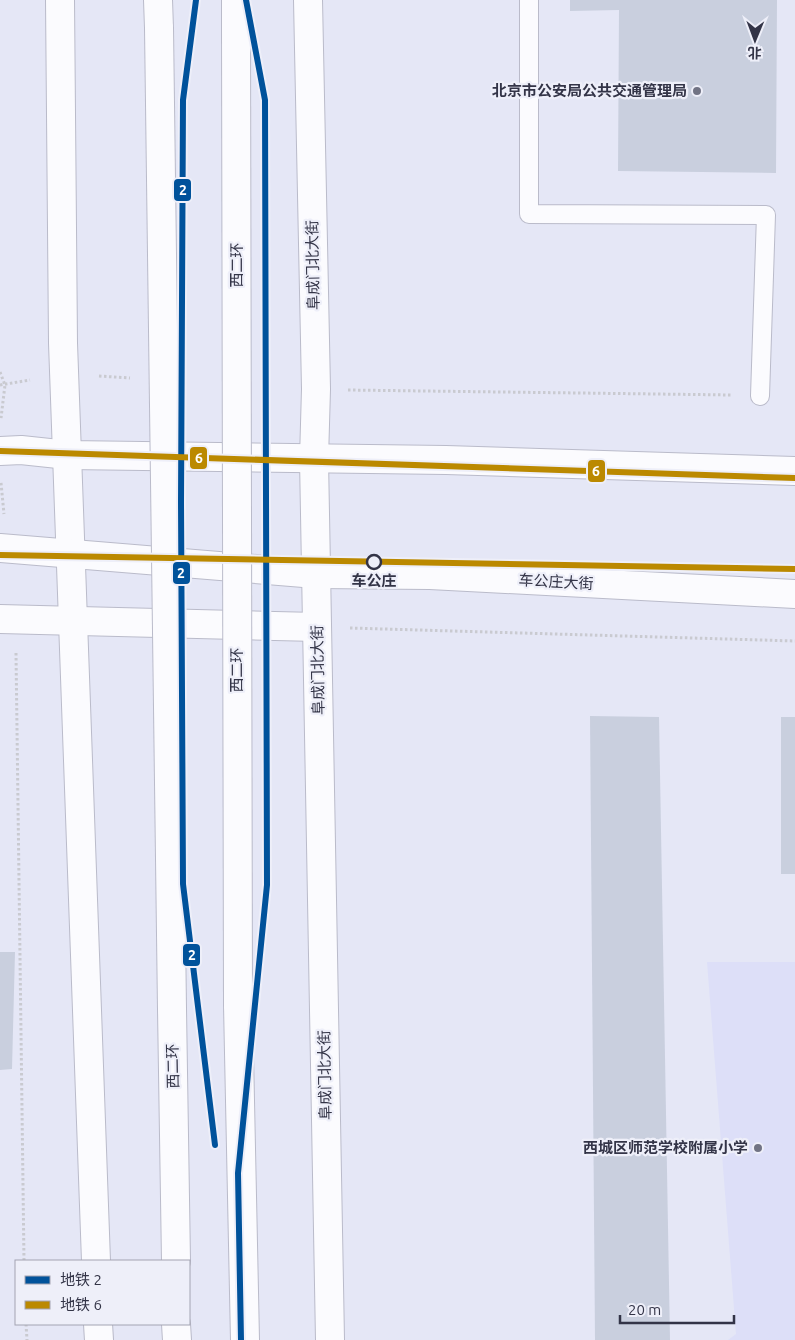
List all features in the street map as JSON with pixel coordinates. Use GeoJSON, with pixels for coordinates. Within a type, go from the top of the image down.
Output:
{"type":"FeatureCollection","features":[{"type":"Feature","properties":{"kind":"main road"},"geometry":{"type":"LineString","coordinates":[[60,0],[65,374],[96,1260]]}},
{"type":"Feature","properties":{"kind":"main road","name":"西二环"},"geometry":{"type":"LineString","coordinates":[[158,0],[176,1260]]}},
{"type":"Feature","properties":{"kind":"main road","name":"西二环"},"geometry":{"type":"LineString","coordinates":[[236,0],[238,1005],[244,1340]]}},
{"type":"Feature","properties":{"kind":"main road","name":"阜成门北大街"},"geometry":{"type":"LineString","coordinates":[[308,0],[316,389],[314,459],[330,1340]]}},
{"type":"Feature","properties":{"kind":"main road"},"geometry":{"type":"LineString","coordinates":[[0,451],[21,450],[68,455],[446,460],[795,471]]}},
{"type":"Feature","properties":{"kind":"main road","name":"车公庄大街"},"geometry":{"type":"LineString","coordinates":[[4,549],[316,574],[430,575],[795,594]]}},
{"type":"Feature","properties":{"kind":"main road"},"geometry":{"type":"LineString","coordinates":[[8,619],[317,627]]}},
{"type":"Feature","properties":{"kind":"main road"},"geometry":{"type":"LineString","coordinates":[[98,1325],[99,1340]]}},
{"type":"Feature","properties":{"kind":"main road"},"geometry":{"type":"LineString","coordinates":[[176,1325],[177,1340]]}},
{"type":"Feature","properties":{"kind":"lane"},"geometry":{"type":"LineString","coordinates":[[529,0],[529,214],[766,215],[760,396]]}},
{"type":"Feature","properties":{"kind":"path"},"geometry":{"type":"LineString","coordinates":[[0,372],[5,385],[0,424]]}},
{"type":"Feature","properties":{"kind":"path"},"geometry":{"type":"LineString","coordinates":[[0,385],[65,374],[132,378]]}},
{"type":"Feature","properties":{"kind":"path"},"geometry":{"type":"LineString","coordinates":[[316,389],[760,396]]}},
{"type":"Feature","properties":{"kind":"path"},"geometry":{"type":"LineString","coordinates":[[0,478],[4,549]]}},
{"type":"Feature","properties":{"kind":"path"},"geometry":{"type":"LineString","coordinates":[[8,619],[24,1260]]}},
{"type":"Feature","properties":{"kind":"path"},"geometry":{"type":"LineString","coordinates":[[317,627],[795,641]]}},
{"type":"Feature","properties":{"kind":"path"},"geometry":{"type":"LineString","coordinates":[[26,1325],[27,1340]]}},
{"type":"Feature","properties":{"kind":"shaded area","name":"西城区师范学校附属小学"},"geometry":{"type":"Polygon","coordinates":[[[707,962],[795,962],[795,1340],[728,1340],[736,1334],[707,962]]]}},
{"type":"Feature","properties":{"kind":"building","name":"北京市公安局公共交通管理局"},"geometry":{"type":"Polygon","coordinates":[[[570,0],[777,0],[776,173],[618,171],[619,10],[570,11],[570,0]]]}},
{"type":"Feature","properties":{"kind":"building"},"geometry":{"type":"Polygon","coordinates":[[[590,716],[659,717],[670,1340],[595,1340],[590,716]]]}},
{"type":"Feature","properties":{"kind":"building"},"geometry":{"type":"Polygon","coordinates":[[[781,717],[795,717],[795,874],[781,874],[781,717]]]}},
{"type":"Feature","properties":{"kind":"building"},"geometry":{"type":"Polygon","coordinates":[[[0,952],[15,952],[12,1069],[0,1070],[0,952]]]}},
{"type":"Feature","properties":{"kind":"metro line","name":"2"},"geometry":{"type":"LineString","coordinates":[[196,0],[183,100],[181,502],[183,884],[215,1145]]}},
{"type":"Feature","properties":{"kind":"metro line","name":"2"},"geometry":{"type":"LineString","coordinates":[[241,1340],[238,1173],[267,885],[265,100],[246,0]]}},
{"type":"Feature","properties":{"kind":"metro line","name":"6"},"geometry":{"type":"LineString","coordinates":[[0,451],[795,478]]}},
{"type":"Feature","properties":{"kind":"metro line","name":"6"},"geometry":{"type":"LineString","coordinates":[[0,555],[795,569]]}},
{"type":"Feature","properties":{"kind":"place","name":"北京市公安局公共交通管理局"},"geometry":{"type":"Point","coordinates":[697,91]}},
{"type":"Feature","properties":{"kind":"place","name":"车公庄"},"geometry":{"type":"Point","coordinates":[374,562]}},
{"type":"Feature","properties":{"kind":"place","name":"西城区师范学校附属小学"},"geometry":{"type":"Point","coordinates":[758,1148]}}]}
